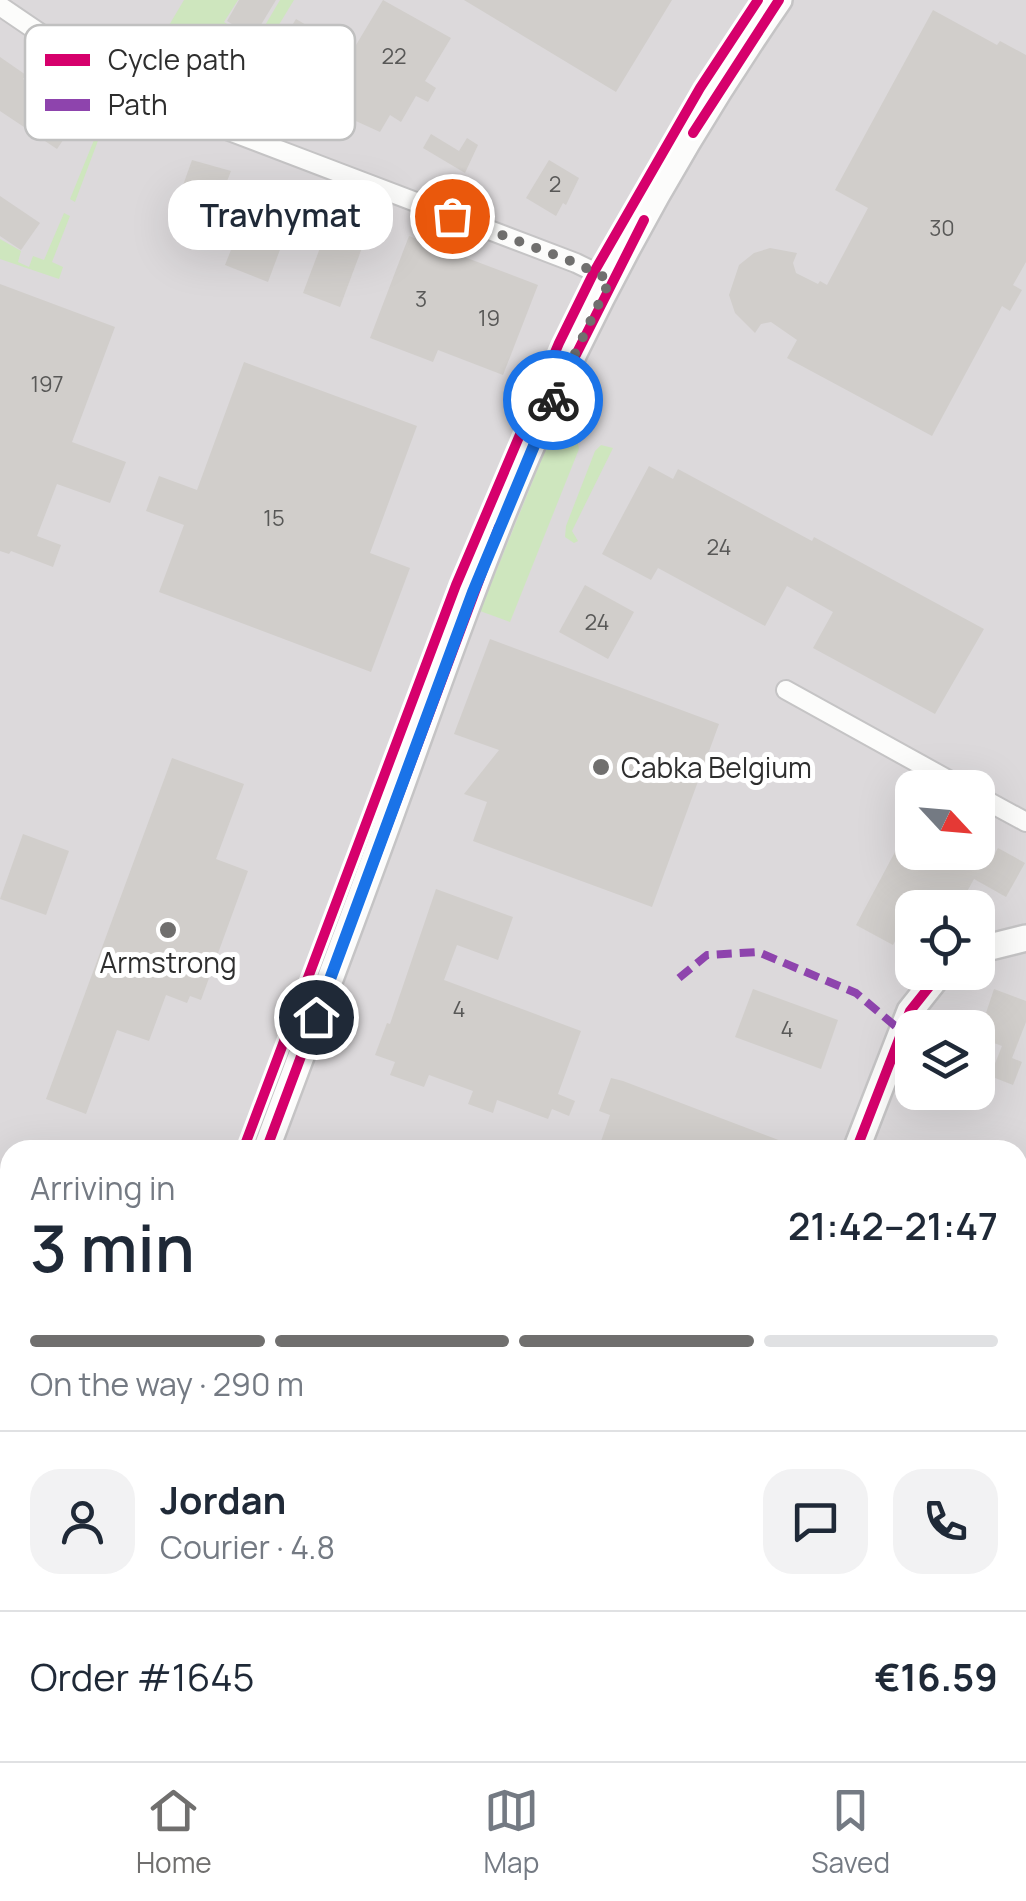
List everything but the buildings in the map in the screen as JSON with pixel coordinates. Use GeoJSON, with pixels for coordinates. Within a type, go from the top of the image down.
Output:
{"type":"FeatureCollection","features":[{"type":"Feature","properties":{"kind":"street"},"geometry":{"type":"LineString","coordinates":[[270,1140],[493,542],[540,427],[610,280],[697,125],[779,0]]}},
{"type":"Feature","properties":{"kind":"street"},"geometry":{"type":"LineString","coordinates":[[0,6],[28,25]]}},
{"type":"Feature","properties":{"kind":"street"},"geometry":{"type":"LineString","coordinates":[[253,140],[576,263],[610,280]]}},
{"type":"Feature","properties":{"kind":"street"},"geometry":{"type":"LineString","coordinates":[[786,690],[930,770]]}},
{"type":"Feature","properties":{"kind":"street"},"geometry":{"type":"LineString","coordinates":[[995,805],[1026,822]]}},
{"type":"Feature","properties":{"kind":"street"},"geometry":{"type":"LineString","coordinates":[[995,946],[1026,938]]}},
{"type":"Feature","properties":{"kind":"street"},"geometry":{"type":"LineString","coordinates":[[860,1140],[910,1010],[927,990]]}},
{"type":"Feature","properties":{"kind":"shaded area"},"geometry":{"type":"Polygon","coordinates":[[[0,0],[1026,0],[1026,1140],[0,1140],[0,0]]]}},
{"type":"Feature","properties":{"kind":"green space"},"geometry":{"type":"Polygon","coordinates":[[[184,0],[238,0],[224,22],[229,25],[169,25],[184,0]]]}},
{"type":"Feature","properties":{"kind":"green space"},"geometry":{"type":"Polygon","coordinates":[[[280,0],[294,0],[279,25],[265,25],[280,0]]]}},
{"type":"Feature","properties":{"kind":"green space"},"geometry":{"type":"Polygon","coordinates":[[[94,140],[98,140],[75,202],[70,199],[94,140]]]}},
{"type":"Feature","properties":{"kind":"green space"},"geometry":{"type":"Polygon","coordinates":[[[64,213],[70,216],[52,262],[63,267],[59,279],[0,259],[0,239],[21,251],[18,262],[29,267],[33,256],[44,260],[64,213]]]}},
{"type":"Feature","properties":{"kind":"green space"},"geometry":{"type":"Polygon","coordinates":[[[565,430],[576,434],[579,449],[510,622],[480,611],[549,441],[553,434],[565,430]]]}},
{"type":"Feature","properties":{"kind":"green space"},"geometry":{"type":"Polygon","coordinates":[[[601,445],[613,448],[572,531],[578,541],[574,543],[565,537],[566,526],[595,451],[601,445]]]}},
{"type":"Feature","properties":{"kind":"marked path"},"geometry":{"type":"LineString","coordinates":[[679,978],[707,955],[758,952],[856,993],[895,1026]]}},
{"type":"Feature","properties":{"kind":"cycle path"},"geometry":{"type":"LineString","coordinates":[[247,1140],[456,585],[559,343],[594,272],[700,88],[758,0]]}},
{"type":"Feature","properties":{"kind":"cycle path"},"geometry":{"type":"LineString","coordinates":[[693,133],[779,0]]}},
{"type":"Feature","properties":{"kind":"cycle path"},"geometry":{"type":"LineString","coordinates":[[545,416],[644,220]]}},
{"type":"Feature","properties":{"kind":"cycle path"},"geometry":{"type":"LineString","coordinates":[[270,1140],[499,527]]}},
{"type":"Feature","properties":{"kind":"cycle path"},"geometry":{"type":"LineString","coordinates":[[860,1140],[910,1011],[927,990]]}},
{"type":"Feature","properties":{"kind":"way so far"},"geometry":{"type":"LineString","coordinates":[[452,216],[610,280],[553,400]]}},
{"type":"Feature","properties":{"kind":"place","name":"Travhymat"},"geometry":{"type":"Point","coordinates":[452,216]}},
{"type":"Feature","properties":{"kind":"place","name":"Cabka Belgium"},"geometry":{"type":"Point","coordinates":[601,767]}},
{"type":"Feature","properties":{"kind":"place","name":"Armstrong"},"geometry":{"type":"Point","coordinates":[168,930]}},
{"type":"Feature","properties":{"kind":"route"},"geometry":{"type":"LineString","coordinates":[[316,1017],[473,592],[553,400]]}}]}
